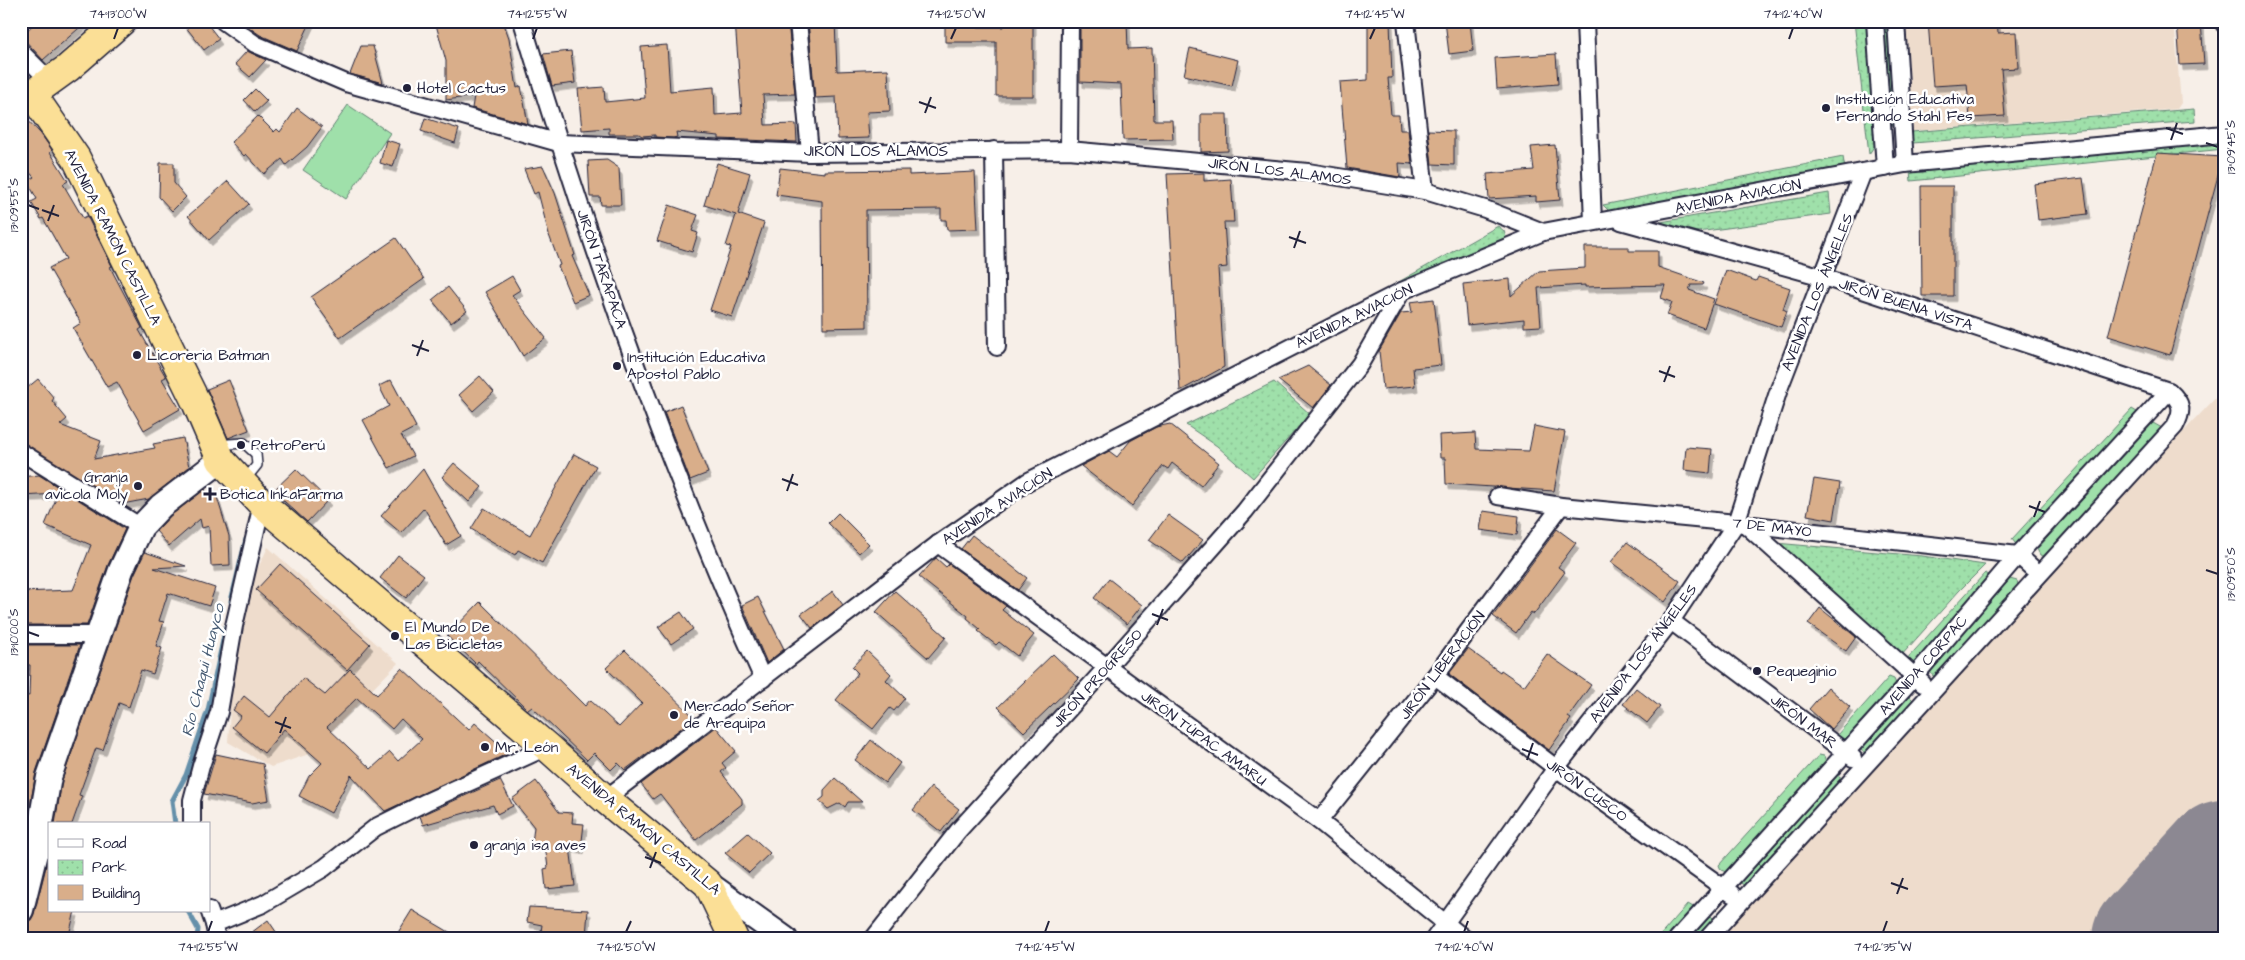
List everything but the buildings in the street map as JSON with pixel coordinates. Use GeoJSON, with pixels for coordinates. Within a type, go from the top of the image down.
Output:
{"type":"FeatureCollection","features":[{"type":"Feature","properties":{"kind":"highway"},"geometry":{"type":"LineString","coordinates":[[35,87],[122,21]]}},
{"type":"Feature","properties":{"kind":"highway","name":"AVENIDA RAMÓN CASTILLA"},"geometry":{"type":"LineString","coordinates":[[35,87],[76,158],[112,228],[219,454],[242,484],[262,504],[547,747],[605,799],[708,884]]}},
{"type":"Feature","properties":{"kind":"highway"},"geometry":{"type":"LineString","coordinates":[[708,884],[734,939]]}},
{"type":"Feature","properties":{"kind":"street","name":"JIRÓN LOS ALAMOS"},"geometry":{"type":"LineString","coordinates":[[224,21],[255,44],[346,83],[559,143],[810,153],[1069,150],[1308,172],[1425,191],[1485,209],[1543,232]]}},
{"type":"Feature","properties":{"kind":"street","name":"JIRÓN TARAPACA"},"geometry":{"type":"LineString","coordinates":[[522,21],[559,143],[650,408],[724,593],[763,679]]}},
{"type":"Feature","properties":{"kind":"street"},"geometry":{"type":"LineString","coordinates":[[798,21],[810,153]]}},
{"type":"Feature","properties":{"kind":"street"},"geometry":{"type":"LineString","coordinates":[[1069,150],[1070,21]]}},
{"type":"Feature","properties":{"kind":"street"},"geometry":{"type":"LineString","coordinates":[[1406,21],[1425,191]]}},
{"type":"Feature","properties":{"kind":"street"},"geometry":{"type":"LineString","coordinates":[[1585,21],[1593,222]]}},
{"type":"Feature","properties":{"kind":"street"},"geometry":{"type":"LineString","coordinates":[[1875,21],[1885,168]]}},
{"type":"Feature","properties":{"kind":"street"},"geometry":{"type":"LineString","coordinates":[[1896,21],[1905,164]]}},
{"type":"Feature","properties":{"kind":"street"},"geometry":{"type":"LineString","coordinates":[[21,52],[35,87]]}},
{"type":"Feature","properties":{"kind":"street","name":"AVENIDA AVIACIÓN"},"geometry":{"type":"LineString","coordinates":[[605,799],[938,544],[1028,482],[1402,291],[1543,232],[1593,222],[1617,220],[1905,164],[2224,134]]}},
{"type":"Feature","properties":{"kind":"street"},"geometry":{"type":"LineString","coordinates":[[994,150],[997,347]]}},
{"type":"Feature","properties":{"kind":"street","name":"AVENIDA LOS ÁNGELES"},"geometry":{"type":"LineString","coordinates":[[1434,939],[1556,768],[1671,621],[1741,524],[1778,389],[1863,172]]}},
{"type":"Feature","properties":{"kind":"street","name":"JIRÓN BUENA VISTA"},"geometry":{"type":"LineString","coordinates":[[1617,220],[1823,277],[2169,391]]}},
{"type":"Feature","properties":{"kind":"street","name":"JIRÓN PROGRESO"},"geometry":{"type":"LineString","coordinates":[[873,939],[958,831],[1107,667],[1263,488],[1360,364],[1402,291]]}},
{"type":"Feature","properties":{"kind":"street","name":"AVENIDA CORPAC"},"geometry":{"type":"LineString","coordinates":[[1677,939],[1914,677],[2018,555],[2169,391],[2178,398],[2181,411],[2175,426],[1740,900],[1707,939]]}},
{"type":"Feature","properties":{"kind":"street"},"geometry":{"type":"LineString","coordinates":[[21,452],[141,527]]}},
{"type":"Feature","properties":{"kind":"street"},"geometry":{"type":"LineString","coordinates":[[21,910],[49,777],[100,635],[121,570],[141,527],[161,506],[219,454]]}},
{"type":"Feature","properties":{"kind":"street","name":"7 DE MAYO"},"geometry":{"type":"LineString","coordinates":[[1498,496],[1561,506],[2018,555]]}},
{"type":"Feature","properties":{"kind":"street"},"geometry":{"type":"LineString","coordinates":[[192,822],[192,800],[200,766],[219,712],[234,626],[262,504]]}},
{"type":"Feature","properties":{"kind":"street","name":"JIRÓN LIBERACIÓN"},"geometry":{"type":"LineString","coordinates":[[1319,821],[1435,676],[1561,506]]}},
{"type":"Feature","properties":{"kind":"street"},"geometry":{"type":"LineString","coordinates":[[1741,524],[1932,691]]}},
{"type":"Feature","properties":{"kind":"street","name":"JIRÓN TÚPAC AMARU"},"geometry":{"type":"LineString","coordinates":[[938,544],[1319,821],[1465,939]]}},
{"type":"Feature","properties":{"kind":"street"},"geometry":{"type":"LineString","coordinates":[[2018,555],[2039,574]]}},
{"type":"Feature","properties":{"kind":"street","name":"JIRÓN MAR"},"geometry":{"type":"LineString","coordinates":[[1671,621],[1864,767]]}},
{"type":"Feature","properties":{"kind":"street"},"geometry":{"type":"LineString","coordinates":[[21,635],[100,635]]}},
{"type":"Feature","properties":{"kind":"street","name":"JIRÓN CUSCO"},"geometry":{"type":"LineString","coordinates":[[1435,676],[1556,768],[1740,900]]}},
{"type":"Feature","properties":{"kind":"street"},"geometry":{"type":"LineString","coordinates":[[213,924],[263,904],[324,868],[376,827],[547,747]]}},
{"type":"Feature","properties":{"kind":"street","name":"AVENIDA RAMÓN CASTILLA"},"geometry":{"type":"LineString","coordinates":[[708,884],[785,939]]}},
{"type":"Feature","properties":{"kind":"shaded area"},"geometry":{"type":"Polygon","coordinates":[[[1906,21],[2174,21],[2181,103],[2177,109],[1913,131],[1906,21]]]}},
{"type":"Feature","properties":{"kind":"shaded area"},"geometry":{"type":"Polygon","coordinates":[[[2224,389],[2224,939],[1719,939],[2147,470],[2224,389]]]}},
{"type":"Feature","properties":{"kind":"shaded area"},"geometry":{"type":"Polygon","coordinates":[[[268,547],[398,663],[309,754],[271,767],[228,742],[232,677],[244,628],[245,595],[268,547]]]}},
{"type":"Feature","properties":{"kind":"green space"},"geometry":{"type":"Polygon","coordinates":[[[1854,21],[1867,21],[1877,142],[1869,154],[1854,21]]]}},
{"type":"Feature","properties":{"kind":"green space"},"geometry":{"type":"Polygon","coordinates":[[[1883,21],[1887,21],[1896,126],[1892,126],[1883,21]]]}},
{"type":"Feature","properties":{"kind":"green space"},"geometry":{"type":"Polygon","coordinates":[[[348,105],[390,133],[346,199],[303,170],[348,105]]]}},
{"type":"Feature","properties":{"kind":"green space"},"geometry":{"type":"Polygon","coordinates":[[[2194,109],[2195,121],[1900,144],[1899,133],[2194,109]]]}},
{"type":"Feature","properties":{"kind":"green space"},"geometry":{"type":"Polygon","coordinates":[[[2224,139],[2224,149],[1911,181],[1910,171],[2224,139]]]}},
{"type":"Feature","properties":{"kind":"green space"},"geometry":{"type":"Polygon","coordinates":[[[1843,157],[1845,169],[1610,212],[1603,205],[1843,157]]]}},
{"type":"Feature","properties":{"kind":"green space"},"geometry":{"type":"Polygon","coordinates":[[[1829,193],[1831,214],[1690,233],[1649,224],[1829,193]]]}},
{"type":"Feature","properties":{"kind":"green space"},"geometry":{"type":"Polygon","coordinates":[[[1498,226],[1504,231],[1506,238],[1498,243],[1388,288],[1498,226]]]}},
{"type":"Feature","properties":{"kind":"green space"},"geometry":{"type":"Polygon","coordinates":[[[1274,382],[1310,414],[1253,478],[1217,446],[1186,425],[1274,382]]]}},
{"type":"Feature","properties":{"kind":"green space"},"geometry":{"type":"Polygon","coordinates":[[[2132,409],[2140,414],[2018,547],[2012,539],[2132,409]]]}},
{"type":"Feature","properties":{"kind":"green space"},"geometry":{"type":"Polygon","coordinates":[[[2153,423],[2162,428],[2046,557],[2040,555],[2037,549],[2153,423]]]}},
{"type":"Feature","properties":{"kind":"green space"},"geometry":{"type":"Polygon","coordinates":[[[1764,542],[1922,556],[1985,565],[1900,657],[1764,542]]]}},
{"type":"Feature","properties":{"kind":"green space"},"geometry":{"type":"Polygon","coordinates":[[[1985,573],[1991,576],[1915,669],[1905,661],[1985,573]]]}},
{"type":"Feature","properties":{"kind":"green space"},"geometry":{"type":"Polygon","coordinates":[[[2010,579],[2017,581],[2019,588],[1938,678],[1932,675],[1929,669],[2010,579]]]}},
{"type":"Feature","properties":{"kind":"green space"},"geometry":{"type":"Polygon","coordinates":[[[1889,677],[1894,679],[1896,684],[1844,742],[1837,735],[1889,677]]]}},
{"type":"Feature","properties":{"kind":"green space"},"geometry":{"type":"Polygon","coordinates":[[[1908,695],[1913,700],[1913,703],[1867,754],[1859,749],[1908,695]]]}},
{"type":"Feature","properties":{"kind":"green space"},"geometry":{"type":"Polygon","coordinates":[[[1819,755],[1824,756],[1826,762],[1726,872],[1721,870],[1719,865],[1819,755]]]}},
{"type":"Feature","properties":{"kind":"green space"},"geometry":{"type":"Polygon","coordinates":[[[1836,774],[1842,778],[1843,782],[1747,887],[1739,882],[1836,774]]]}},
{"type":"Feature","properties":{"kind":"green space"},"geometry":{"type":"Polygon","coordinates":[[[1688,904],[1695,908],[1670,939],[1657,939],[1688,904]]]}},
{"type":"Feature","properties":{"kind":"green space"},"geometry":{"type":"Polygon","coordinates":[[[1709,914],[1715,922],[1700,939],[1683,939],[1709,914]]]}},
{"type":"Feature","properties":{"kind":"waterway","name":"Río Chaqui Huayco"},"geometry":{"type":"LineString","coordinates":[[231,601],[246,539]]}},
{"type":"Feature","properties":{"kind":"waterway","name":"Río Chaqui Huayco"},"geometry":{"type":"LineString","coordinates":[[175,822],[172,801],[186,775],[208,710],[226,626]]}},
{"type":"Feature","properties":{"kind":"waterway","name":"Río Chaqui Huayco"},"geometry":{"type":"LineString","coordinates":[[189,912],[198,929],[197,939]]}},
{"type":"Feature","properties":{"kind":"runway"},"geometry":{"type":"LineString","coordinates":[[2151,939],[2224,859]]}},
{"type":"Feature","properties":{"kind":"place","name":"Hotel Cactus"},"geometry":{"type":"Point","coordinates":[407,88]}},
{"type":"Feature","properties":{"kind":"place","name":"Institución Educativa Fernando Stahl Fes"},"geometry":{"type":"Point","coordinates":[1826,108]}},
{"type":"Feature","properties":{"kind":"place","name":"Licoreria Batman"},"geometry":{"type":"Point","coordinates":[137,355]}},
{"type":"Feature","properties":{"kind":"place","name":"Institución Educativa Apostol Pablo"},"geometry":{"type":"Point","coordinates":[617,366]}},
{"type":"Feature","properties":{"kind":"place","name":"PetroPerú"},"geometry":{"type":"Point","coordinates":[241,445]}},
{"type":"Feature","properties":{"kind":"place","name":"Granja avicola Moly"},"geometry":{"type":"Point","coordinates":[138,486]}},
{"type":"Feature","properties":{"kind":"place","name":"Botica InkaFarma"},"geometry":{"type":"Point","coordinates":[210,494]}},
{"type":"Feature","properties":{"kind":"place","name":"El Mundo De Las Bicicletas"},"geometry":{"type":"Point","coordinates":[395,636]}},
{"type":"Feature","properties":{"kind":"place","name":"Pequeginio"},"geometry":{"type":"Point","coordinates":[1757,671]}},
{"type":"Feature","properties":{"kind":"place","name":"Mercado Señor de Arequipa"},"geometry":{"type":"Point","coordinates":[674,715]}},
{"type":"Feature","properties":{"kind":"place","name":"Mr. León"},"geometry":{"type":"Point","coordinates":[485,747]}},
{"type":"Feature","properties":{"kind":"place","name":"granja isa aves"},"geometry":{"type":"Point","coordinates":[474,845]}}]}
